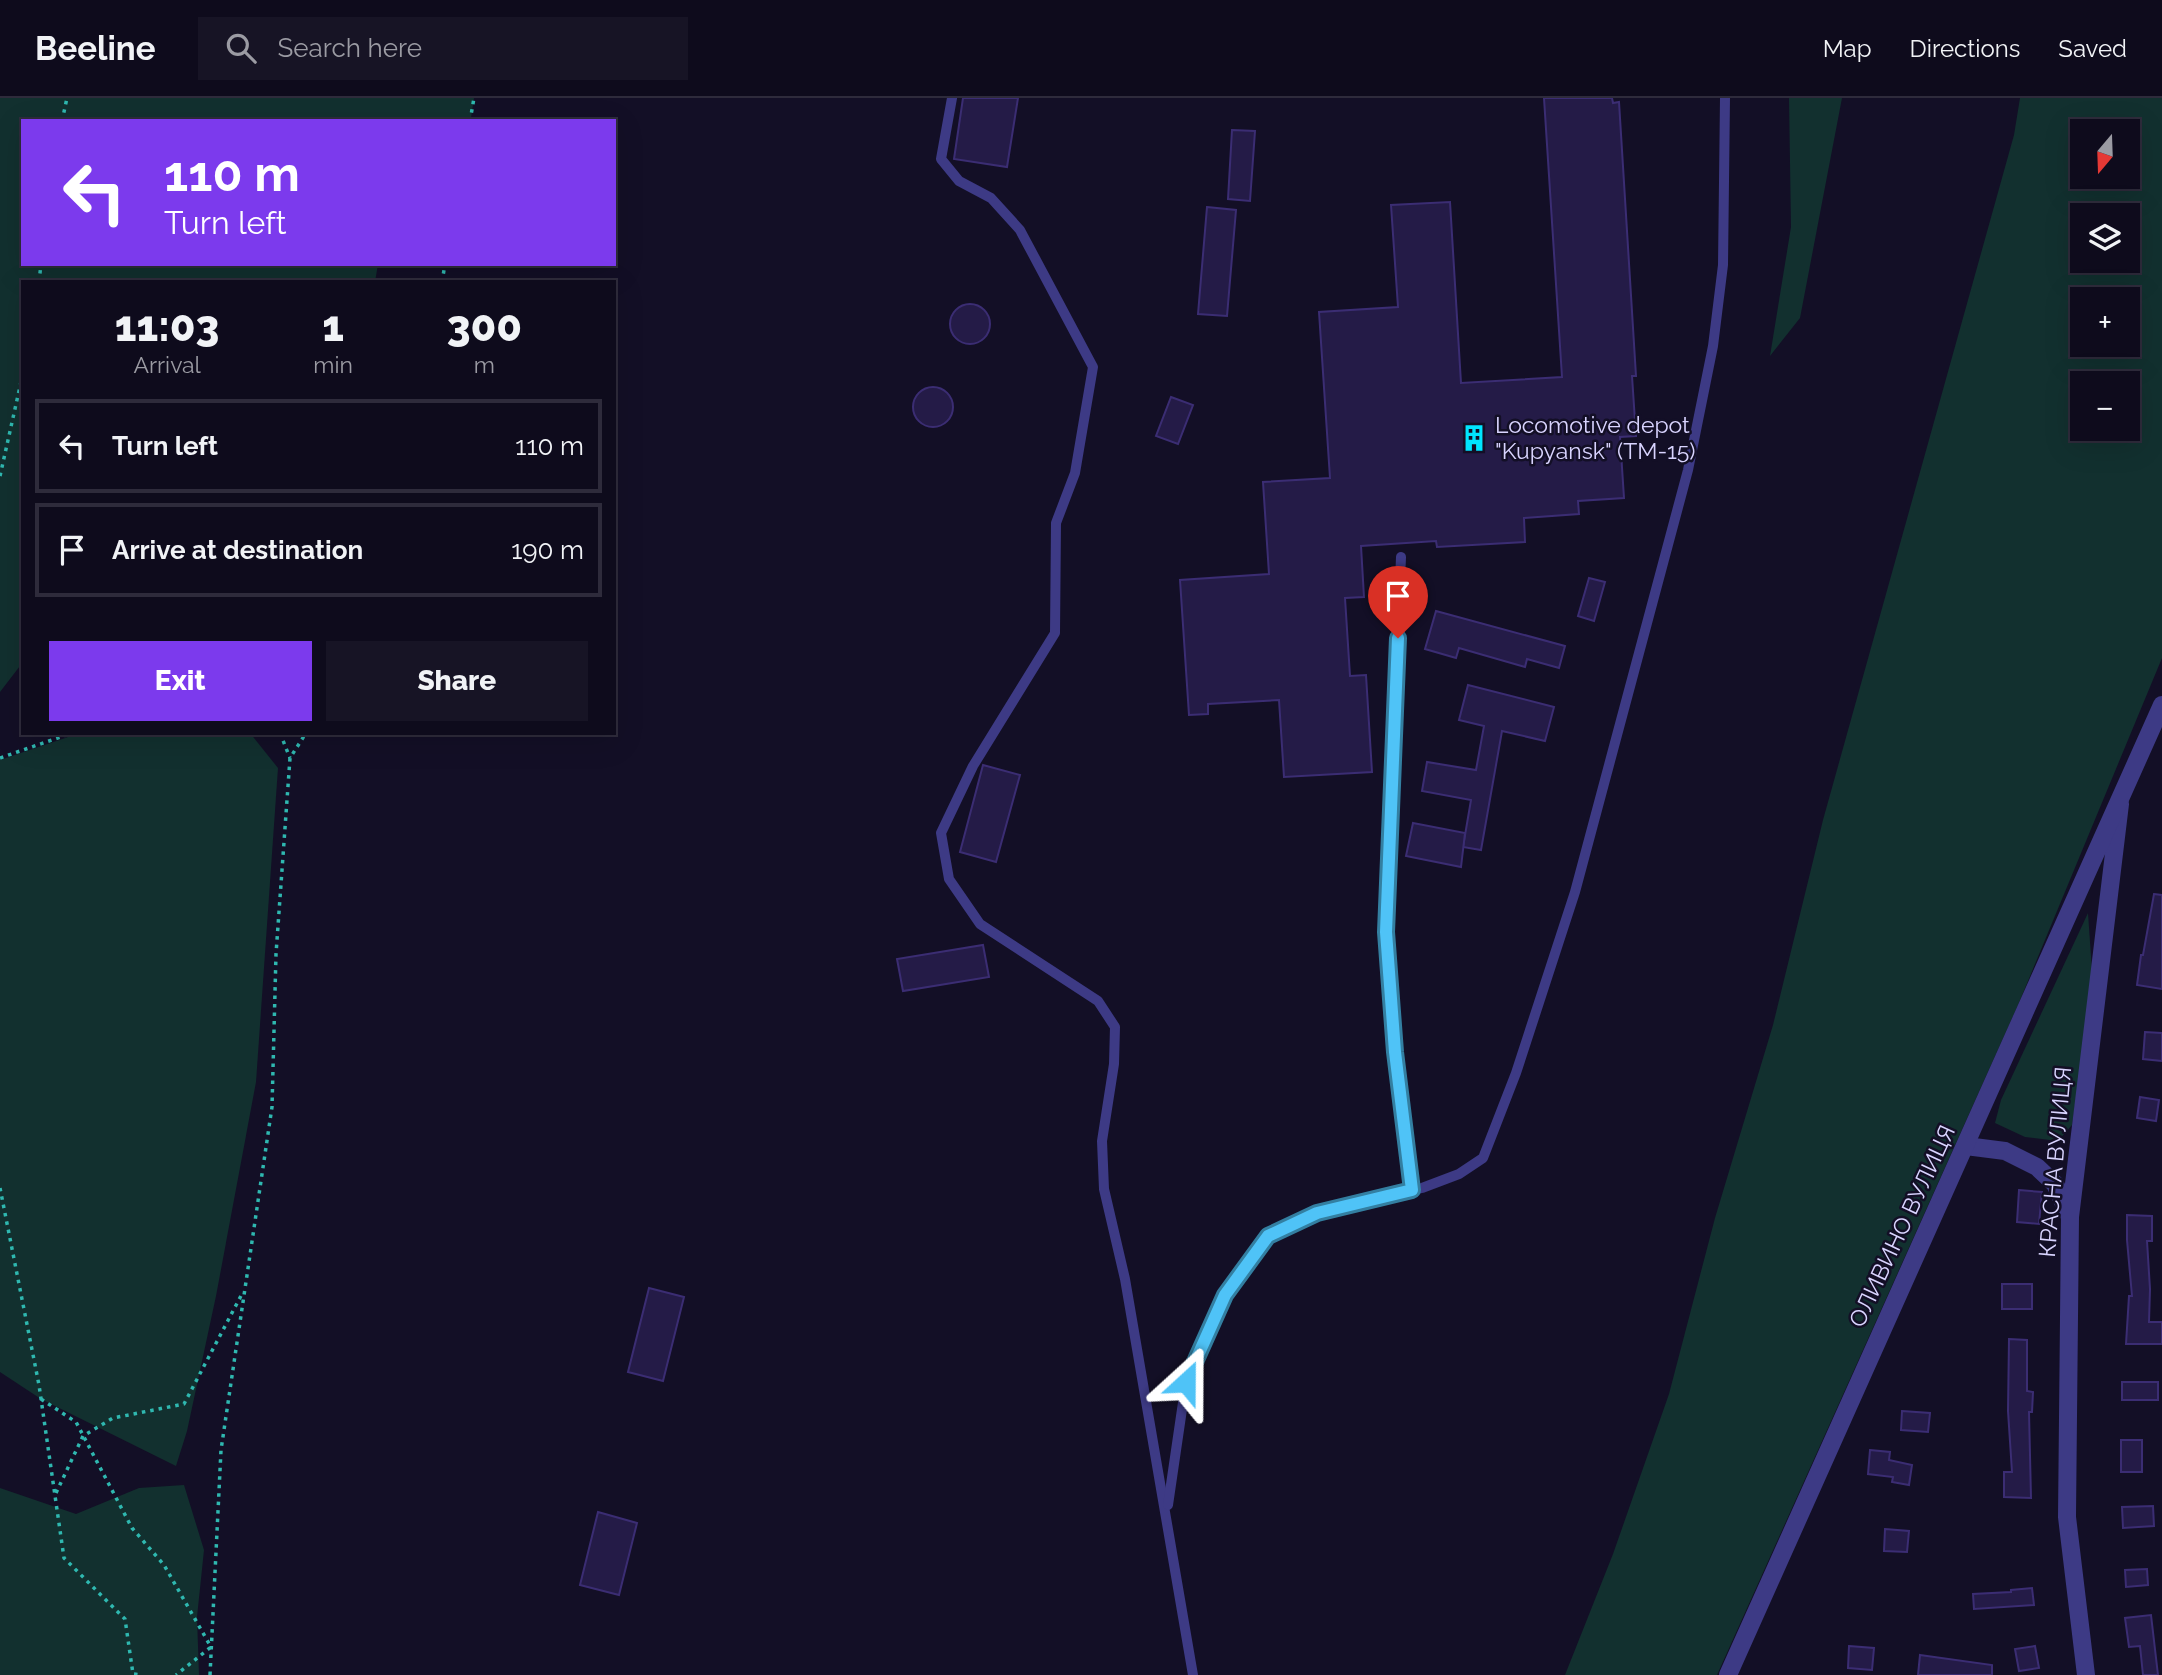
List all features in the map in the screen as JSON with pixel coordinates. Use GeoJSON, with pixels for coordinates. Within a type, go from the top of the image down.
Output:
{"type":"FeatureCollection","features":[{"type":"Feature","properties":{"kind":"street","name":"КРАСНА ВУЛИЦЯ"},"geometry":{"type":"LineString","coordinates":[[2086,1675],[2067,1517],[2070,1217],[2121,797],[2162,705]]}},
{"type":"Feature","properties":{"kind":"street","name":"ОЛИВИНО ВУЛИЦЯ"},"geometry":{"type":"LineString","coordinates":[[1728,1675],[2121,797]]}},
{"type":"Feature","properties":{"kind":"street"},"geometry":{"type":"LineString","coordinates":[[1966,1146],[2005,1151],[2037,1167],[2055,1184],[2070,1217]]}},
{"type":"Feature","properties":{"kind":"lane"},"geometry":{"type":"LineString","coordinates":[[952,98],[941,159],[958,181],[991,198],[1020,230],[1093,367],[1074,473],[1056,523],[1055,633],[973,766],[942,833],[949,879],[979,924],[1098,1001],[1115,1027],[1114,1063],[1102,1141],[1104,1188],[1125,1279],[1194,1675]]}},
{"type":"Feature","properties":{"kind":"lane"},"geometry":{"type":"LineString","coordinates":[[1166,1518],[1186,1382],[1225,1295],[1268,1236],[1317,1213],[1412,1190],[1459,1174],[1483,1158],[1516,1073],[1575,892],[1688,470],[1713,346],[1723,265],[1725,98]]}},
{"type":"Feature","properties":{"kind":"lane"},"geometry":{"type":"LineString","coordinates":[[1401,557],[1386,932],[1395,1052],[1412,1190]]}},
{"type":"Feature","properties":{"kind":"path"},"geometry":{"type":"LineString","coordinates":[[62,119],[67,98]]}},
{"type":"Feature","properties":{"kind":"path"},"geometry":{"type":"LineString","coordinates":[[470,119],[474,98]]}},
{"type":"Feature","properties":{"kind":"path"},"geometry":{"type":"LineString","coordinates":[[0,476],[21,382]]}},
{"type":"Feature","properties":{"kind":"path"},"geometry":{"type":"LineString","coordinates":[[0,758],[66,735]]}},
{"type":"Feature","properties":{"kind":"path"},"geometry":{"type":"LineString","coordinates":[[210,1675],[221,1450],[272,1107],[276,954],[290,758],[281,735]]}},
{"type":"Feature","properties":{"kind":"path"},"geometry":{"type":"LineString","coordinates":[[290,758],[305,735]]}},
{"type":"Feature","properties":{"kind":"path"},"geometry":{"type":"LineString","coordinates":[[0,1188],[41,1399],[64,1558],[125,1619],[133,1674],[142,1675]]}},
{"type":"Feature","properties":{"kind":"path"},"geometry":{"type":"LineString","coordinates":[[55,1495],[83,1436],[113,1418],[184,1404],[246,1287]]}},
{"type":"Feature","properties":{"kind":"path"},"geometry":{"type":"LineString","coordinates":[[41,1399],[76,1422],[132,1528],[164,1565],[211,1647]]}},
{"type":"Feature","properties":{"kind":"path"},"geometry":{"type":"LineString","coordinates":[[176,1675],[211,1647]]}},
{"type":"Feature","properties":{"kind":"green space"},"geometry":{"type":"Polygon","coordinates":[[[0,98],[474,98],[470,119],[21,119],[21,266],[378,266],[375,280],[21,280],[21,665],[0,692],[0,98]]]}},
{"type":"Feature","properties":{"kind":"green space"},"geometry":{"type":"Polygon","coordinates":[[[1789,98],[1842,98],[1800,318],[1770,356],[1791,227],[1789,98]]]}},
{"type":"Feature","properties":{"kind":"green space"},"geometry":{"type":"Polygon","coordinates":[[[2020,98],[2162,98],[2162,658],[2018,1005],[1717,1675],[1565,1675],[1613,1554],[1669,1394],[1715,1218],[1773,1025],[1823,820],[2014,135],[2020,98]]]}},
{"type":"Feature","properties":{"kind":"green space"},"geometry":{"type":"Polygon","coordinates":[[[74,735],[252,735],[278,768],[256,1082],[216,1296],[187,1431],[176,1466],[41,1399],[0,1372],[0,760],[74,735]]]}},
{"type":"Feature","properties":{"kind":"green space"},"geometry":{"type":"Polygon","coordinates":[[[2088,913],[2093,985],[2072,1125],[2058,1141],[2025,1137],[1995,1123],[2001,1100],[2088,913]]]}},
{"type":"Feature","properties":{"kind":"green space"},"geometry":{"type":"Polygon","coordinates":[[[184,1485],[204,1550],[197,1617],[199,1675],[0,1675],[0,1488],[76,1514],[139,1488],[184,1485]]]}},
{"type":"Feature","properties":{"kind":"building"},"geometry":{"type":"Polygon","coordinates":[[[963,98],[1018,98],[1007,167],[954,159],[963,98]]]}},
{"type":"Feature","properties":{"kind":"building","name":"Locomotive depot \"Kupyansk\" (TM-15)"},"geometry":{"type":"Polygon","coordinates":[[[1544,98],[1612,98],[1613,103],[1619,102],[1636,376],[1632,376],[1636,436],[1620,437],[1624,498],[1578,501],[1579,514],[1524,518],[1525,542],[1437,547],[1436,541],[1361,546],[1364,597],[1345,598],[1350,676],[1366,675],[1372,772],[1284,777],[1279,700],[1208,704],[1208,714],[1189,715],[1180,580],[1269,574],[1263,482],[1330,478],[1319,312],[1398,307],[1391,205],[1450,202],[1461,383],[1562,377],[1544,98]]]}},
{"type":"Feature","properties":{"kind":"building"},"geometry":{"type":"Polygon","coordinates":[[[1232,130],[1255,131],[1250,201],[1228,199],[1232,130]]]}},
{"type":"Feature","properties":{"kind":"building"},"geometry":{"type":"Polygon","coordinates":[[[1207,207],[1236,210],[1227,316],[1198,314],[1207,207]]]}},
{"type":"Feature","properties":{"kind":"building"},"geometry":{"type":"Polygon","coordinates":[[[970,304],[984,310],[990,324],[984,338],[970,344],[956,338],[950,324],[956,310],[970,304]]]}},
{"type":"Feature","properties":{"kind":"building"},"geometry":{"type":"Polygon","coordinates":[[[933,387],[947,393],[953,407],[947,421],[933,427],[919,421],[913,407],[919,393],[933,387]]]}},
{"type":"Feature","properties":{"kind":"building"},"geometry":{"type":"Polygon","coordinates":[[[1171,397],[1193,405],[1178,444],[1156,436],[1171,397]]]}},
{"type":"Feature","properties":{"kind":"building"},"geometry":{"type":"Polygon","coordinates":[[[1589,578],[1605,582],[1594,621],[1578,616],[1589,578]]]}},
{"type":"Feature","properties":{"kind":"building"},"geometry":{"type":"Polygon","coordinates":[[[1436,611],[1565,646],[1559,668],[1527,659],[1525,667],[1459,648],[1456,658],[1425,649],[1436,611]]]}},
{"type":"Feature","properties":{"kind":"building"},"geometry":{"type":"Polygon","coordinates":[[[1468,685],[1554,707],[1545,741],[1502,731],[1481,850],[1463,847],[1471,800],[1422,791],[1427,762],[1476,770],[1484,726],[1459,720],[1468,685]]]}},
{"type":"Feature","properties":{"kind":"building"},"geometry":{"type":"Polygon","coordinates":[[[983,765],[1020,775],[996,862],[960,852],[983,765]]]}},
{"type":"Feature","properties":{"kind":"building"},"geometry":{"type":"Polygon","coordinates":[[[1413,823],[1465,833],[1461,867],[1406,856],[1413,823]]]}},
{"type":"Feature","properties":{"kind":"building"},"geometry":{"type":"Polygon","coordinates":[[[2154,894],[2162,895],[2162,989],[2137,985],[2154,894]]]}},
{"type":"Feature","properties":{"kind":"building"},"geometry":{"type":"Polygon","coordinates":[[[983,945],[989,977],[903,991],[897,959],[983,945]]]}},
{"type":"Feature","properties":{"kind":"building"},"geometry":{"type":"Polygon","coordinates":[[[2145,1032],[2162,1033],[2162,1061],[2143,1059],[2145,1032]]]}},
{"type":"Feature","properties":{"kind":"building"},"geometry":{"type":"Polygon","coordinates":[[[2140,1097],[2159,1100],[2156,1121],[2137,1118],[2140,1097]]]}},
{"type":"Feature","properties":{"kind":"building"},"geometry":{"type":"Polygon","coordinates":[[[2019,1190],[2042,1192],[2039,1224],[2017,1222],[2019,1190]]]}},
{"type":"Feature","properties":{"kind":"building"},"geometry":{"type":"Polygon","coordinates":[[[2127,1215],[2152,1216],[2152,1241],[2147,1241],[2149,1322],[2162,1322],[2162,1344],[2126,1344],[2129,1296],[2132,1296],[2127,1215]]]}},
{"type":"Feature","properties":{"kind":"building"},"geometry":{"type":"Polygon","coordinates":[[[2002,1284],[2032,1284],[2032,1309],[2002,1309],[2002,1284]]]}},
{"type":"Feature","properties":{"kind":"building"},"geometry":{"type":"Polygon","coordinates":[[[649,1288],[684,1297],[663,1381],[628,1372],[649,1288]]]}},
{"type":"Feature","properties":{"kind":"building"},"geometry":{"type":"Polygon","coordinates":[[[2009,1339],[2027,1340],[2027,1391],[2033,1392],[2032,1412],[2029,1412],[2031,1498],[2004,1497],[2004,1472],[2012,1472],[2008,1411],[2009,1339]]]}},
{"type":"Feature","properties":{"kind":"building"},"geometry":{"type":"Polygon","coordinates":[[[2122,1382],[2158,1382],[2158,1400],[2122,1400],[2122,1382]]]}},
{"type":"Feature","properties":{"kind":"building"},"geometry":{"type":"Polygon","coordinates":[[[1902,1411],[1930,1413],[1928,1432],[1901,1430],[1902,1411]]]}},
{"type":"Feature","properties":{"kind":"building"},"geometry":{"type":"Polygon","coordinates":[[[2121,1440],[2142,1440],[2142,1472],[2121,1472],[2121,1440]]]}},
{"type":"Feature","properties":{"kind":"building"},"geometry":{"type":"Polygon","coordinates":[[[1870,1450],[1890,1452],[1889,1460],[1912,1465],[1909,1485],[1892,1482],[1893,1477],[1868,1474],[1870,1450]]]}},
{"type":"Feature","properties":{"kind":"building"},"geometry":{"type":"Polygon","coordinates":[[[2153,1506],[2154,1526],[2123,1528],[2122,1507],[2153,1506]]]}},
{"type":"Feature","properties":{"kind":"building"},"geometry":{"type":"Polygon","coordinates":[[[598,1512],[637,1523],[619,1595],[580,1585],[598,1512]]]}},
{"type":"Feature","properties":{"kind":"building"},"geometry":{"type":"Polygon","coordinates":[[[1885,1529],[1909,1531],[1907,1552],[1884,1551],[1885,1529]]]}},
{"type":"Feature","properties":{"kind":"building"},"geometry":{"type":"Polygon","coordinates":[[[2147,1569],[2148,1585],[2126,1587],[2125,1570],[2147,1569]]]}},
{"type":"Feature","properties":{"kind":"building"},"geometry":{"type":"Polygon","coordinates":[[[2032,1588],[2034,1605],[1974,1609],[1973,1594],[2032,1588]]]}},
{"type":"Feature","properties":{"kind":"building"},"geometry":{"type":"Polygon","coordinates":[[[2151,1615],[2158,1675],[2143,1675],[2140,1646],[2129,1647],[2125,1618],[2151,1615]]]}},
{"type":"Feature","properties":{"kind":"building"},"geometry":{"type":"Polygon","coordinates":[[[1849,1646],[1874,1648],[1872,1670],[1848,1668],[1849,1646]]]}},
{"type":"Feature","properties":{"kind":"building"},"geometry":{"type":"Polygon","coordinates":[[[2035,1646],[2039,1668],[2019,1671],[2015,1649],[2035,1646]]]}},
{"type":"Feature","properties":{"kind":"building"},"geometry":{"type":"Polygon","coordinates":[[[1920,1655],[1992,1665],[1992,1675],[1918,1675],[1920,1655]]]}},
{"type":"Feature","properties":{"kind":"place","name":"Locomotive depot \"Kupyansk\" (TM-15)"},"geometry":{"type":"Point","coordinates":[1474,438]}},
{"type":"Feature","properties":{"kind":"route"},"geometry":{"type":"LineString","coordinates":[[1186,1382],[1225,1295],[1268,1236],[1317,1213],[1412,1190],[1395,1052],[1386,932],[1398,638]]}}]}
